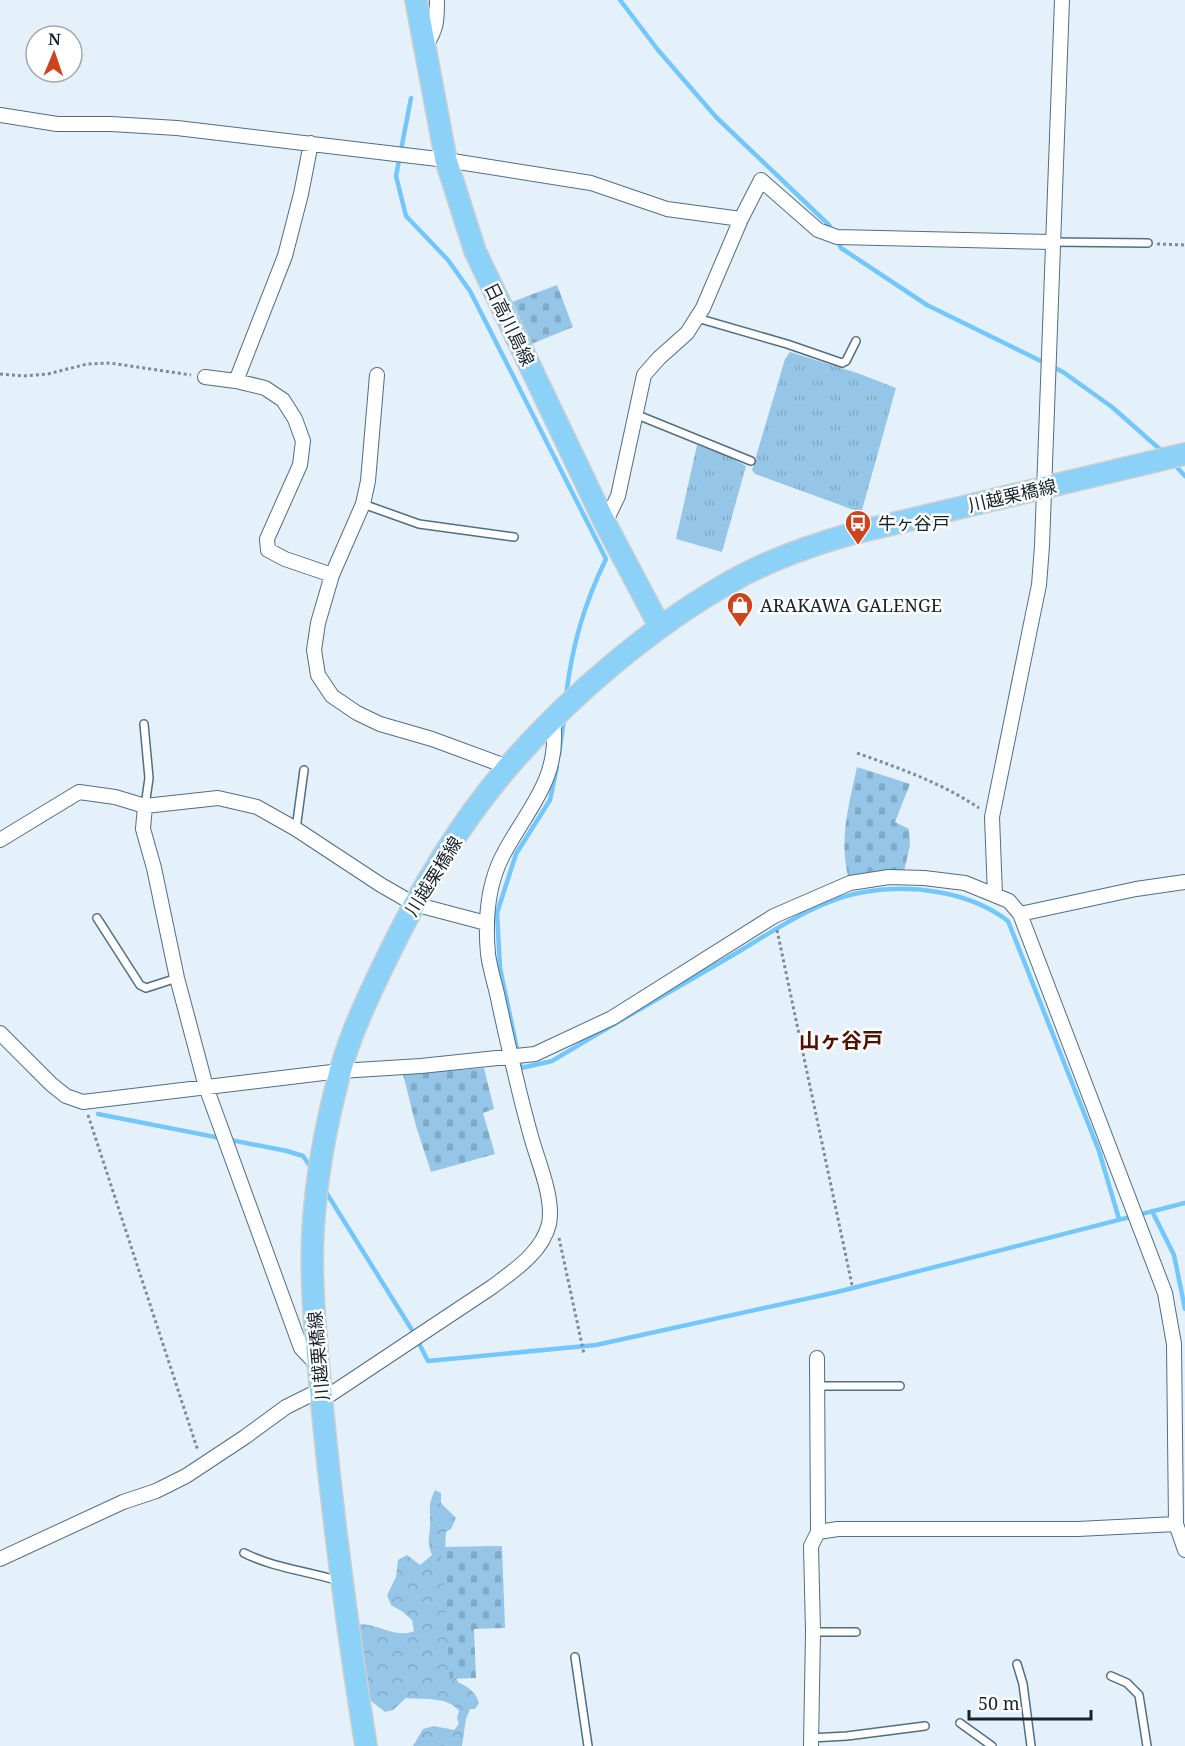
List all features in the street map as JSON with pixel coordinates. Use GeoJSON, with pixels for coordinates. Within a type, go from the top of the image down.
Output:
{"type":"FeatureCollection","features":[{"type":"Feature","properties":{"kind":"main road","name":"日高川島線"},"geometry":{"type":"LineString","coordinates":[[417,0],[446,160],[475,251],[605,523],[660,627]]}},
{"type":"Feature","properties":{"kind":"main road","name":"川越栗橋線"},"geometry":{"type":"LineString","coordinates":[[366,1746],[341,1581],[326,1453],[312,1281],[313,1228],[322,1148],[340,1071],[354,1030],[414,904],[466,823],[508,767],[553,720],[602,674],[660,627],[735,579],[813,545],[865,530],[1185,454]]}},
{"type":"Feature","properties":{"kind":"street"},"geometry":{"type":"LineString","coordinates":[[425,46],[433,35],[437,21],[437,0]]}},
{"type":"Feature","properties":{"kind":"street"},"geometry":{"type":"LineString","coordinates":[[995,895],[992,818],[1038,585],[1045,488],[1062,0]]}},
{"type":"Feature","properties":{"kind":"street"},"geometry":{"type":"LineString","coordinates":[[0,115],[57,124],[177,128],[446,160],[591,183],[667,209],[741,219]]}},
{"type":"Feature","properties":{"kind":"street"},"geometry":{"type":"LineString","coordinates":[[236,381],[285,256],[311,143]]}},
{"type":"Feature","properties":{"kind":"street"},"geometry":{"type":"LineString","coordinates":[[605,523],[618,495],[644,375],[687,333],[703,308],[741,219],[761,180],[822,231],[837,237],[1052,242]]}},
{"type":"Feature","properties":{"kind":"street"},"geometry":{"type":"LineString","coordinates":[[377,375],[368,481],[363,504],[332,575],[318,623],[314,650],[318,675],[332,696],[357,713],[380,724],[432,739],[508,767]]}},
{"type":"Feature","properties":{"kind":"street"},"geometry":{"type":"LineString","coordinates":[[205,377],[265,388],[283,400],[295,420],[303,441],[300,465],[267,539],[268,550],[285,559],[332,575]]}},
{"type":"Feature","properties":{"kind":"street"},"geometry":{"type":"LineString","coordinates":[[0,1559],[123,1502],[156,1491],[186,1476],[286,1407],[321,1395],[508,1275],[533,1253],[549,1225],[546,1187],[510,1058],[488,957],[486,922],[490,891],[502,858],[540,794],[550,769],[555,739],[553,720]]}},
{"type":"Feature","properties":{"kind":"street"},"geometry":{"type":"LineString","coordinates":[[0,840],[79,792],[115,797],[145,807],[218,798],[257,807],[414,904],[486,922]]}},
{"type":"Feature","properties":{"kind":"street"},"geometry":{"type":"LineString","coordinates":[[145,807],[143,829],[154,868],[177,978],[206,1087],[301,1348],[318,1366]]}},
{"type":"Feature","properties":{"kind":"street"},"geometry":{"type":"LineString","coordinates":[[0,1033],[51,1084],[66,1096],[83,1102],[340,1071],[510,1058],[535,1054],[612,1018],[774,916],[850,883],[889,877],[924,878],[965,883],[1009,901],[1020,914],[1166,1293],[1174,1344],[1176,1524],[1185,1550]]}},
{"type":"Feature","properties":{"kind":"street"},"geometry":{"type":"LineString","coordinates":[[1020,914],[1136,889],[1185,882]]}},
{"type":"Feature","properties":{"kind":"street"},"geometry":{"type":"LineString","coordinates":[[811,1742],[813,1632],[811,1546],[818,1532],[817,1358]]}},
{"type":"Feature","properties":{"kind":"street"},"geometry":{"type":"LineString","coordinates":[[818,1532],[838,1529],[1078,1529],[1176,1524]]}},
{"type":"Feature","properties":{"kind":"lane"},"geometry":{"type":"LineString","coordinates":[[1052,242],[1148,243]]}},
{"type":"Feature","properties":{"kind":"lane"},"geometry":{"type":"LineString","coordinates":[[697,318],[787,344],[842,363],[846,361],[856,341]]}},
{"type":"Feature","properties":{"kind":"lane"},"geometry":{"type":"LineString","coordinates":[[635,414],[751,461]]}},
{"type":"Feature","properties":{"kind":"lane"},"geometry":{"type":"LineString","coordinates":[[363,504],[419,524],[514,537]]}},
{"type":"Feature","properties":{"kind":"lane"},"geometry":{"type":"LineString","coordinates":[[144,724],[149,778],[145,807]]}},
{"type":"Feature","properties":{"kind":"lane"},"geometry":{"type":"LineString","coordinates":[[296,829],[304,770]]}},
{"type":"Feature","properties":{"kind":"lane"},"geometry":{"type":"LineString","coordinates":[[97,918],[140,985],[146,987],[177,978]]}},
{"type":"Feature","properties":{"kind":"lane"},"geometry":{"type":"LineString","coordinates":[[817,1386],[900,1386]]}},
{"type":"Feature","properties":{"kind":"lane"},"geometry":{"type":"LineString","coordinates":[[244,1553],[262,1562],[341,1581]]}},
{"type":"Feature","properties":{"kind":"lane"},"geometry":{"type":"LineString","coordinates":[[813,1632],[856,1632]]}},
{"type":"Feature","properties":{"kind":"lane"},"geometry":{"type":"LineString","coordinates":[[575,1657],[588,1746]]}},
{"type":"Feature","properties":{"kind":"lane"},"geometry":{"type":"LineString","coordinates":[[1017,1664],[1023,1684],[1031,1746]]}},
{"type":"Feature","properties":{"kind":"lane"},"geometry":{"type":"LineString","coordinates":[[1111,1676],[1127,1683],[1139,1695],[1147,1746]]}},
{"type":"Feature","properties":{"kind":"lane"},"geometry":{"type":"LineString","coordinates":[[960,1724],[992,1746]]}},
{"type":"Feature","properties":{"kind":"lane"},"geometry":{"type":"LineString","coordinates":[[811,1742],[925,1726]]}},
{"type":"Feature","properties":{"kind":"path"},"geometry":{"type":"LineString","coordinates":[[1148,243],[1185,245]]}},
{"type":"Feature","properties":{"kind":"path"},"geometry":{"type":"LineString","coordinates":[[0,374],[23,376],[48,374],[87,364],[110,363],[205,377]]}},
{"type":"Feature","properties":{"kind":"path"},"geometry":{"type":"LineString","coordinates":[[857,753],[934,781],[956,792],[992,818]]}},
{"type":"Feature","properties":{"kind":"path"},"geometry":{"type":"LineString","coordinates":[[774,916],[852,1285]]}},
{"type":"Feature","properties":{"kind":"path"},"geometry":{"type":"LineString","coordinates":[[83,1102],[203,1464]]}},
{"type":"Feature","properties":{"kind":"path"},"geometry":{"type":"LineString","coordinates":[[549,1225],[561,1240],[584,1354]]}},
{"type":"Feature","properties":{"kind":"green space"},"geometry":{"type":"Polygon","coordinates":[[[557,285],[573,327],[529,345],[509,303],[557,285]]]}},
{"type":"Feature","properties":{"kind":"green space"},"geometry":{"type":"Polygon","coordinates":[[[790,352],[896,388],[862,510],[854,510],[755,474],[752,470],[785,359],[790,352]]]}},
{"type":"Feature","properties":{"kind":"green space"},"geometry":{"type":"Polygon","coordinates":[[[697,445],[723,454],[746,466],[722,552],[676,539],[697,445]]]}},
{"type":"Feature","properties":{"kind":"green space"},"geometry":{"type":"Polygon","coordinates":[[[857,767],[910,784],[895,822],[909,829],[910,845],[904,872],[848,876],[844,849],[845,835],[857,767]]]}},
{"type":"Feature","properties":{"kind":"green space"},"geometry":{"type":"Polygon","coordinates":[[[484,1068],[494,1109],[483,1113],[495,1154],[431,1172],[403,1074],[484,1068]]]}},
{"type":"Feature","properties":{"kind":"green space"},"geometry":{"type":"Polygon","coordinates":[[[435,1490],[441,1493],[441,1503],[456,1518],[451,1529],[446,1532],[445,1551],[452,1668],[458,1682],[471,1690],[479,1703],[475,1709],[470,1709],[466,1719],[462,1746],[413,1746],[423,1729],[434,1726],[454,1730],[459,1724],[457,1718],[459,1711],[449,1703],[406,1698],[393,1710],[385,1712],[371,1701],[355,1629],[361,1624],[402,1633],[414,1631],[412,1620],[391,1605],[387,1595],[396,1577],[398,1560],[407,1555],[420,1565],[432,1555],[429,1547],[430,1508],[435,1490]]]}},
{"type":"Feature","properties":{"kind":"green space"},"geometry":{"type":"Polygon","coordinates":[[[502,1546],[505,1628],[474,1629],[476,1678],[450,1679],[441,1547],[502,1546]]]}},
{"type":"Feature","properties":{"kind":"waterway"},"geometry":{"type":"LineString","coordinates":[[620,0],[658,50],[716,117],[829,225],[832,232]]}},
{"type":"Feature","properties":{"kind":"waterway"},"geometry":{"type":"LineString","coordinates":[[411,98],[396,176],[406,216],[448,260],[470,291],[606,559],[591,592],[580,626],[566,696]]}},
{"type":"Feature","properties":{"kind":"waterway"},"geometry":{"type":"LineString","coordinates":[[836,239],[841,248],[927,305],[1063,372],[1112,407],[1163,452]]}},
{"type":"Feature","properties":{"kind":"waterway"},"geometry":{"type":"LineString","coordinates":[[1173,463],[1185,476]]}},
{"type":"Feature","properties":{"kind":"waterway"},"geometry":{"type":"LineString","coordinates":[[559,755],[564,719]]}},
{"type":"Feature","properties":{"kind":"waterway"},"geometry":{"type":"LineString","coordinates":[[557,767],[550,800],[516,854],[497,913],[500,968],[521,1068],[552,1061],[813,909],[864,892],[901,889],[939,892],[976,903],[1008,921],[1099,1151],[1119,1219]]}},
{"type":"Feature","properties":{"kind":"waterway"},"geometry":{"type":"LineString","coordinates":[[98,1114],[287,1151],[303,1156],[312,1169]]}},
{"type":"Feature","properties":{"kind":"waterway"},"geometry":{"type":"LineString","coordinates":[[324,1189],[412,1330],[428,1361],[596,1345],[837,1292],[1185,1203]]}},
{"type":"Feature","properties":{"kind":"waterway"},"geometry":{"type":"LineString","coordinates":[[1152,1211],[1174,1255],[1185,1309]]}},
{"type":"Feature","properties":{"kind":"place","name":"牛ヶ谷戸"},"geometry":{"type":"Point","coordinates":[858,546]}},
{"type":"Feature","properties":{"kind":"place","name":"ARAKAWA GALENGE"},"geometry":{"type":"Point","coordinates":[740,628]}},
{"type":"Feature","properties":{"kind":"district","name":"山ヶ谷戸"},"geometry":{"type":"Point","coordinates":[841,1040]}}]}
